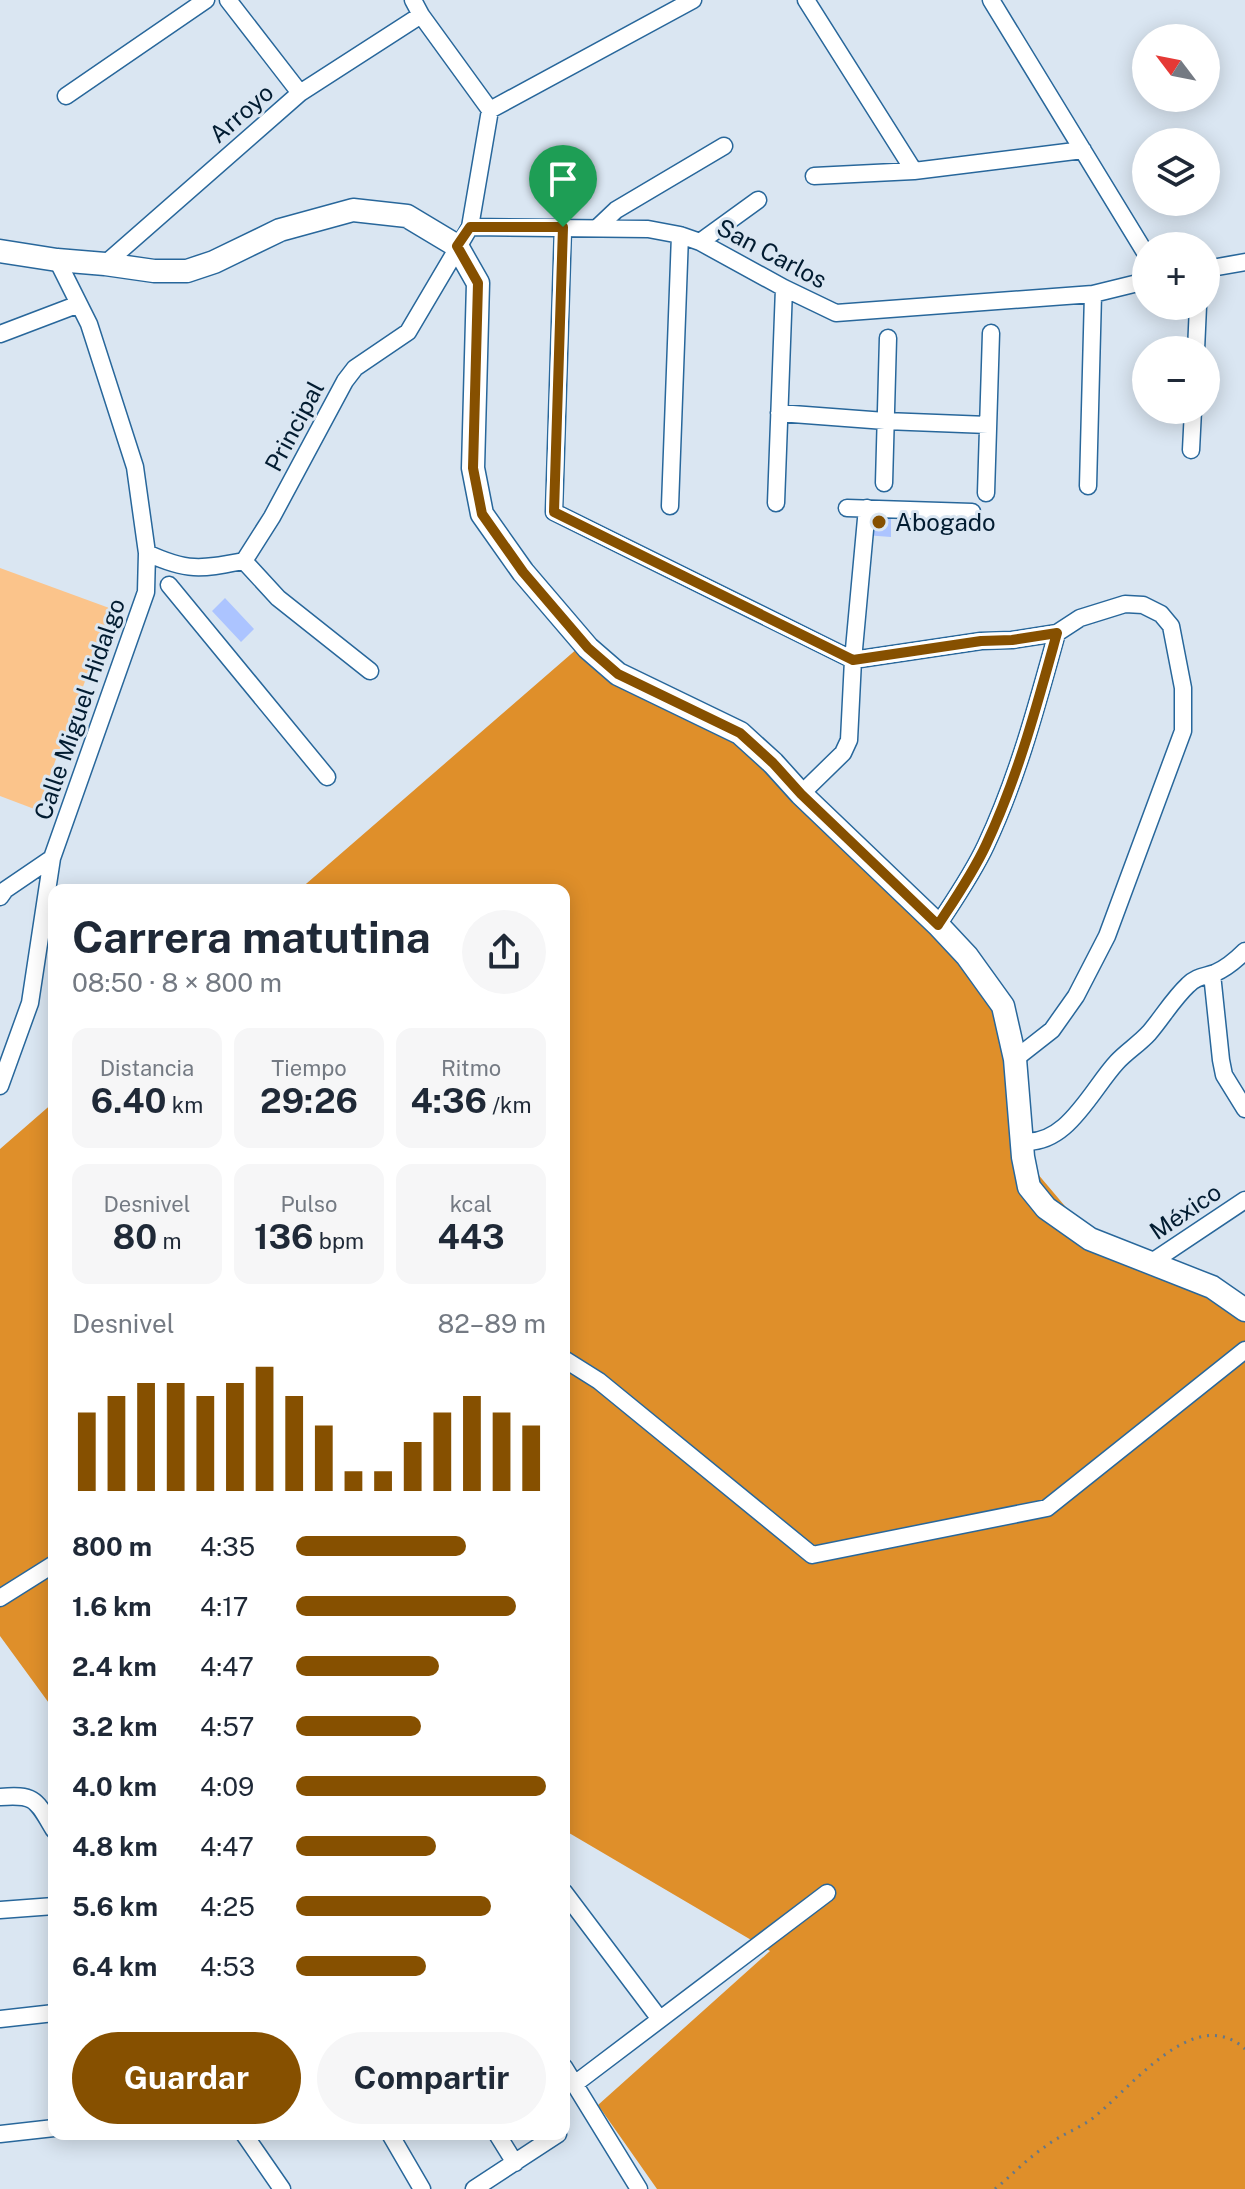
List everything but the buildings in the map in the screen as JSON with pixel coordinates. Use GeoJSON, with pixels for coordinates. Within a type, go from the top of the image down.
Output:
{"type":"FeatureCollection","features":[{"type":"Feature","properties":{"kind":"street"},"geometry":{"type":"LineString","coordinates":[[66,96],[206,0]]}},
{"type":"Feature","properties":{"kind":"street"},"geometry":{"type":"LineString","coordinates":[[228,0],[300,93]]}},
{"type":"Feature","properties":{"kind":"street"},"geometry":{"type":"LineString","coordinates":[[417,7],[490,110],[693,0]]}},
{"type":"Feature","properties":{"kind":"street"},"geometry":{"type":"LineString","coordinates":[[806,0],[914,171]]}},
{"type":"Feature","properties":{"kind":"street"},"geometry":{"type":"LineString","coordinates":[[991,0],[1133,232]]}},
{"type":"Feature","properties":{"kind":"street","name":"Arroyo"},"geometry":{"type":"LineString","coordinates":[[105,264],[300,93],[417,7]]}},
{"type":"Feature","properties":{"kind":"street","name":"Principal"},"geometry":{"type":"LineString","coordinates":[[244,561],[272,517],[345,381],[355,368],[408,332],[434,291],[463,236],[490,110]]}},
{"type":"Feature","properties":{"kind":"street"},"geometry":{"type":"LineString","coordinates":[[597,228],[616,210],[724,146]]}},
{"type":"Feature","properties":{"kind":"street"},"geometry":{"type":"LineString","coordinates":[[814,176],[914,171],[1083,150]]}},
{"type":"Feature","properties":{"kind":"street"},"geometry":{"type":"LineString","coordinates":[[700,242],[758,200]]}},
{"type":"Feature","properties":{"kind":"street"},"geometry":{"type":"LineString","coordinates":[[0,251],[154,271],[187,271],[214,262],[280,230],[353,210],[407,216],[463,236],[478,283],[473,468],[482,514],[523,572],[588,648],[618,674],[740,733],[967,956],[1003,1006],[1015,1059],[1021,1141],[1029,1187],[1046,1208],[1090,1239],[1212,1287],[1245,1310]]}},
{"type":"Feature","properties":{"kind":"street"},"geometry":{"type":"LineString","coordinates":[[563,227],[554,512],[853,660],[1057,633],[1080,618],[1125,604],[1143,605],[1161,614],[1171,626],[1183,688],[1183,731],[1107,936],[1076,996],[1052,1030],[1015,1059]]}},
{"type":"Feature","properties":{"kind":"street","name":"San Carlos"},"geometry":{"type":"LineString","coordinates":[[463,236],[563,227],[648,229],[680,235],[700,242],[836,313],[1093,294],[1132,284]]}},
{"type":"Feature","properties":{"kind":"street"},"geometry":{"type":"LineString","coordinates":[[670,506],[680,235]]}},
{"type":"Feature","properties":{"kind":"street","name":"Calle Miguel Hidalgo"},"geometry":{"type":"LineString","coordinates":[[48,884],[52,858],[146,592],[147,553],[135,467],[89,324],[57,260]]}},
{"type":"Feature","properties":{"kind":"street"},"geometry":{"type":"LineString","coordinates":[[1220,266],[1245,262]]}},
{"type":"Feature","properties":{"kind":"street"},"geometry":{"type":"LineString","coordinates":[[776,503],[784,288]]}},
{"type":"Feature","properties":{"kind":"street"},"geometry":{"type":"LineString","coordinates":[[1088,486],[1093,294]]}},
{"type":"Feature","properties":{"kind":"street"},"geometry":{"type":"LineString","coordinates":[[0,334],[79,304]]}},
{"type":"Feature","properties":{"kind":"street"},"geometry":{"type":"LineString","coordinates":[[986,493],[991,333]]}},
{"type":"Feature","properties":{"kind":"street"},"geometry":{"type":"LineString","coordinates":[[884,483],[888,338]]}},
{"type":"Feature","properties":{"kind":"street"},"geometry":{"type":"LineString","coordinates":[[779,413],[988,425]]}},
{"type":"Feature","properties":{"kind":"street"},"geometry":{"type":"LineString","coordinates":[[1191,450],[1192,424]]}},
{"type":"Feature","properties":{"kind":"street"},"geometry":{"type":"LineString","coordinates":[[847,508],[972,512]]}},
{"type":"Feature","properties":{"kind":"street"},"geometry":{"type":"LineString","coordinates":[[801,794],[843,753],[849,740],[867,508]]}},
{"type":"Feature","properties":{"kind":"street"},"geometry":{"type":"LineString","coordinates":[[147,553],[196,570]]}},
{"type":"Feature","properties":{"kind":"street"},"geometry":{"type":"LineString","coordinates":[[146,592],[169,585],[196,570],[244,561],[278,598],[370,671]]}},
{"type":"Feature","properties":{"kind":"street"},"geometry":{"type":"LineString","coordinates":[[169,585],[327,777]]}},
{"type":"Feature","properties":{"kind":"street"},"geometry":{"type":"LineString","coordinates":[[938,925],[985,847],[1007,796],[1030,730],[1057,633]]}},
{"type":"Feature","properties":{"kind":"street"},"geometry":{"type":"LineString","coordinates":[[0,897],[5,890],[52,858]]}},
{"type":"Feature","properties":{"kind":"street","name":"Calle Miguel Hidalgo"},"geometry":{"type":"LineString","coordinates":[[0,1086],[30,1003],[48,884]]}},
{"type":"Feature","properties":{"kind":"street"},"geometry":{"type":"LineString","coordinates":[[1021,1141],[1034,1143],[1056,1134],[1118,1061],[1147,1036],[1187,986],[1201,975],[1212,974],[1232,964],[1245,951]]}},
{"type":"Feature","properties":{"kind":"street"},"geometry":{"type":"LineString","coordinates":[[1212,974],[1224,1075],[1245,1109]]}},
{"type":"Feature","properties":{"kind":"street","name":"México"},"geometry":{"type":"LineString","coordinates":[[1152,1262],[1245,1200]]}},
{"type":"Feature","properties":{"kind":"street"},"geometry":{"type":"LineString","coordinates":[[570,1363],[599,1381],[812,1555],[1047,1508],[1245,1350]]}},
{"type":"Feature","properties":{"kind":"street"},"geometry":{"type":"LineString","coordinates":[[0,1598],[48,1568]]}},
{"type":"Feature","properties":{"kind":"street"},"geometry":{"type":"LineString","coordinates":[[0,1797],[24,1795],[35,1799],[48,1820]]}},
{"type":"Feature","properties":{"kind":"street"},"geometry":{"type":"LineString","coordinates":[[576,2083],[827,1893]]}},
{"type":"Feature","properties":{"kind":"street"},"geometry":{"type":"LineString","coordinates":[[570,1900],[659,2018]]}},
{"type":"Feature","properties":{"kind":"street"},"geometry":{"type":"LineString","coordinates":[[0,1910],[48,1906]]}},
{"type":"Feature","properties":{"kind":"street"},"geometry":{"type":"LineString","coordinates":[[0,2019],[48,2014]]}},
{"type":"Feature","properties":{"kind":"street"},"geometry":{"type":"LineString","coordinates":[[570,2075],[639,2189]]}},
{"type":"Feature","properties":{"kind":"street"},"geometry":{"type":"LineString","coordinates":[[0,2134],[48,2129]]}},
{"type":"Feature","properties":{"kind":"street"},"geometry":{"type":"LineString","coordinates":[[248,2140],[282,2189]]}},
{"type":"Feature","properties":{"kind":"street"},"geometry":{"type":"LineString","coordinates":[[393,2140],[422,2189]]}},
{"type":"Feature","properties":{"kind":"street"},"geometry":{"type":"LineString","coordinates":[[501,2140],[515,2163]]}},
{"type":"Feature","properties":{"kind":"street"},"geometry":{"type":"LineString","coordinates":[[474,2189],[550,2140]]}},
{"type":"Feature","properties":{"kind":"path"},"geometry":{"type":"LineString","coordinates":[[995,2189],[1046,2146],[1089,2121],[1159,2059],[1187,2041],[1213,2034],[1245,2049]]}},
{"type":"Feature","properties":{"kind":"shaded area"},"geometry":{"type":"Polygon","coordinates":[[[0,568],[112,609],[37,810],[0,796],[0,568]]]}},
{"type":"Feature","properties":{"kind":"shaded area"},"geometry":{"type":"Polygon","coordinates":[[[578,648],[759,741],[997,998],[1026,1160],[1086,1231],[1245,1319],[1245,2189],[657,2189],[598,2105],[770,1951],[570,1834],[570,884],[306,884],[578,648]]]}},
{"type":"Feature","properties":{"kind":"shaded area"},"geometry":{"type":"Polygon","coordinates":[[[48,1107],[48,1702],[0,1636],[0,1149],[48,1107]]]}},
{"type":"Feature","properties":{"kind":"place","name":"Abogado"},"geometry":{"type":"Point","coordinates":[879,522]}},
{"type":"Feature","properties":{"kind":"route"},"geometry":{"type":"LineString","coordinates":[[470,227],[563,227],[554,512],[853,660],[1057,633],[1030,730],[1007,796],[985,847],[938,925],[740,733],[618,674],[588,648],[523,572],[482,514],[473,468],[478,283],[457,246],[470,227]]}}]}
